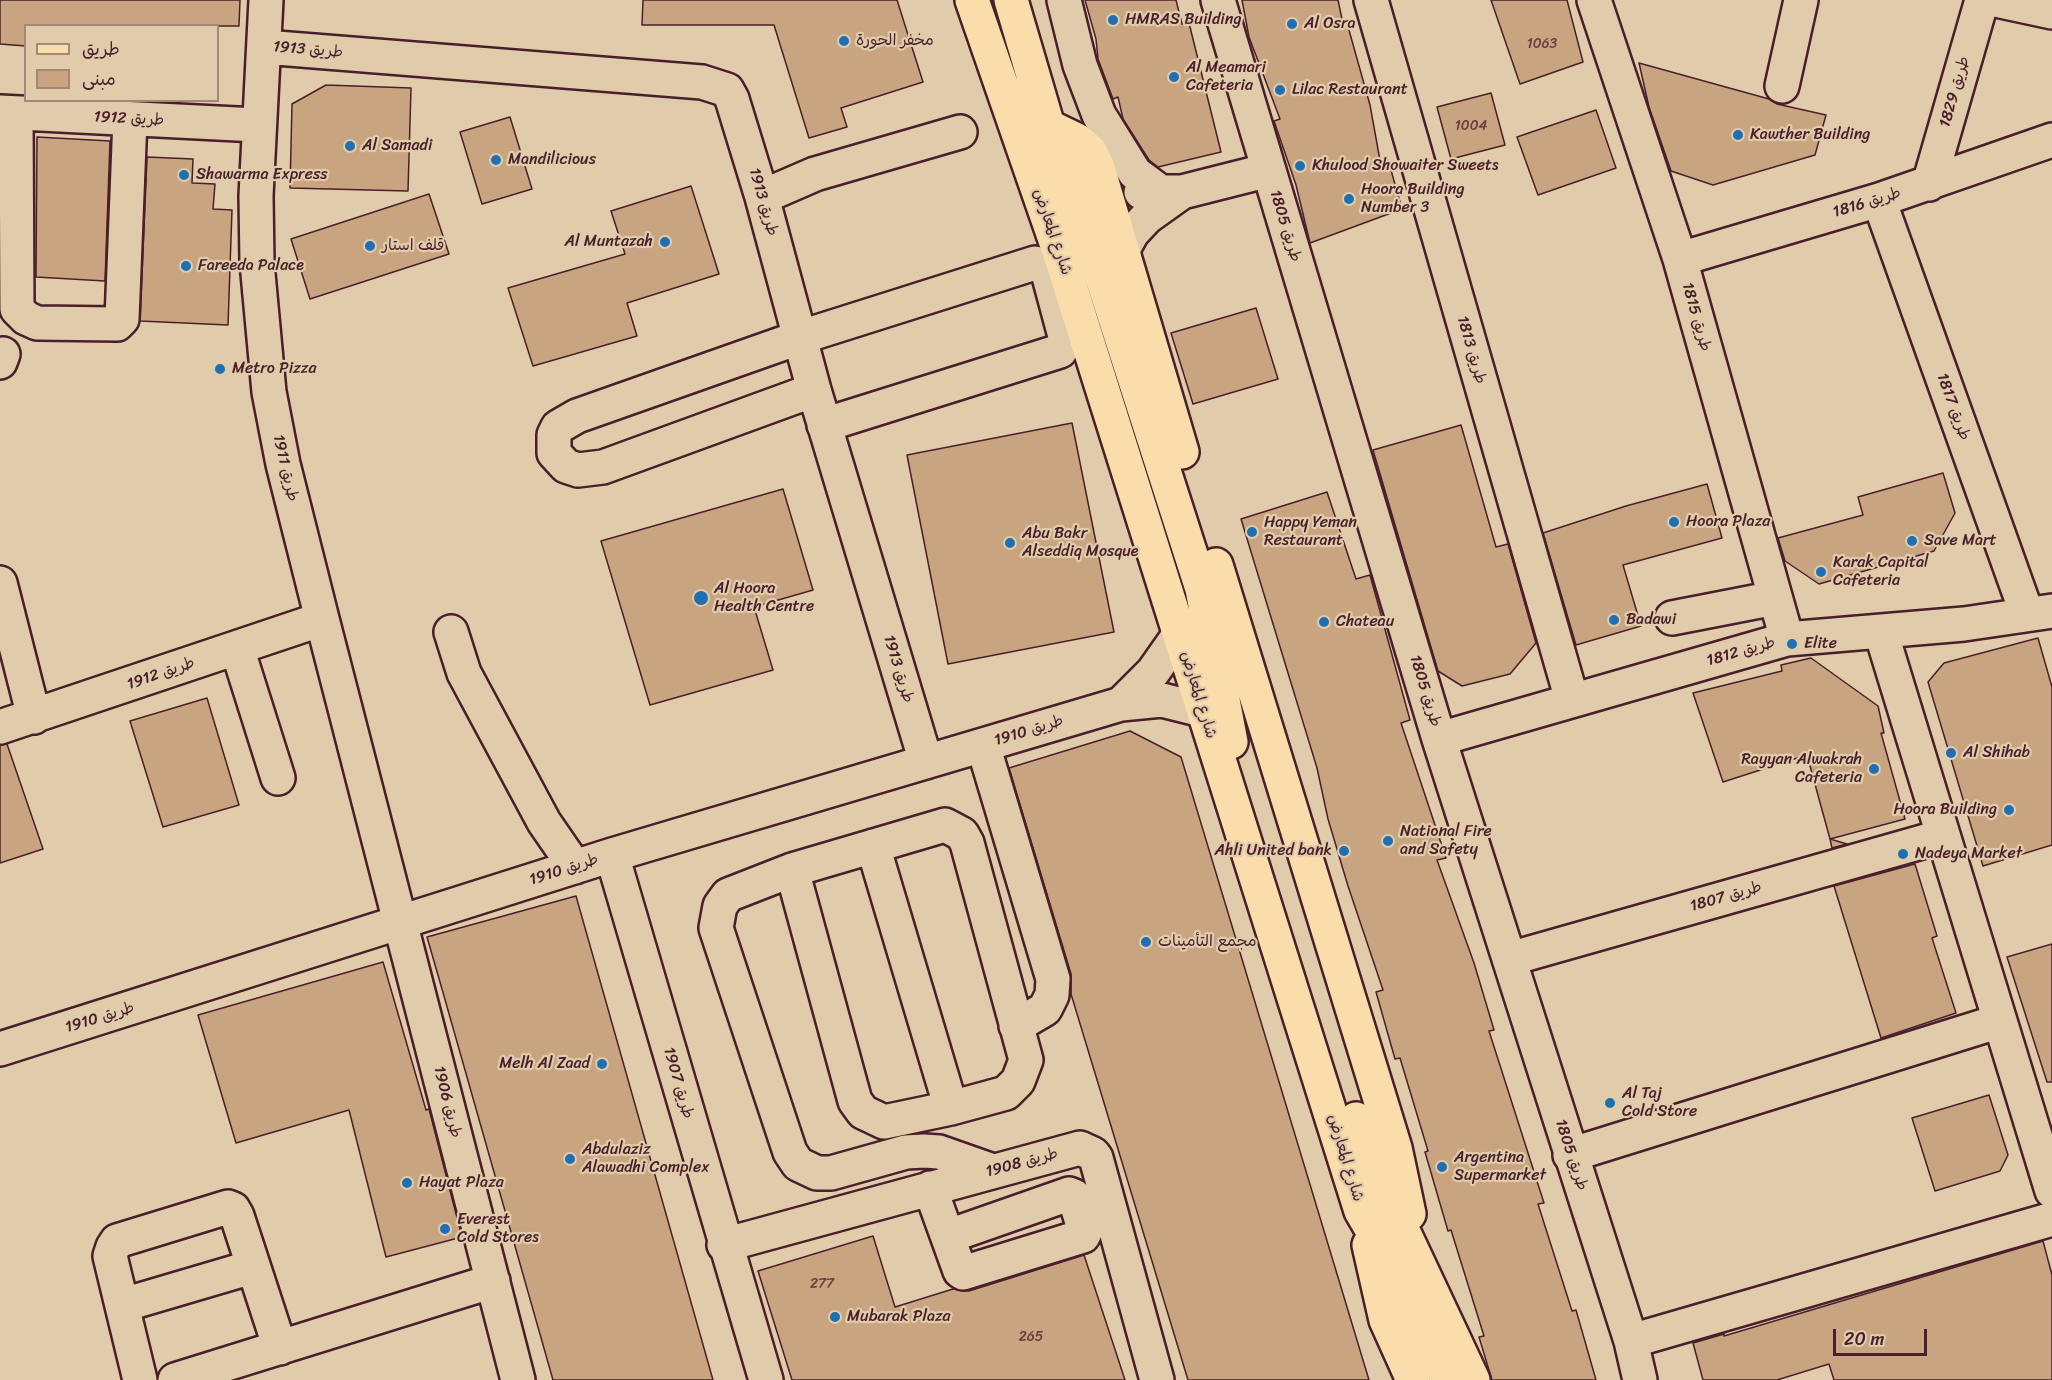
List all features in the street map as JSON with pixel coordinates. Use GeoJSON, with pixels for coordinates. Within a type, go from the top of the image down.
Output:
{"type":"FeatureCollection","features":[{"type":"Feature","properties":{"kind":"main road","name":"شارع المعارض"},"geometry":{"type":"LineString","coordinates":[[972,0],[1064,265],[1202,710],[1292,985],[1361,1211],[1403,1283],[1448,1380]]}},
{"type":"Feature","properties":{"kind":"main road","name":"شارع المعارض"},"geometry":{"type":"LineString","coordinates":[[1011,0],[1048,126],[1090,240],[1202,590],[1229,735],[1368,1156],[1473,1380]]}},
{"type":"Feature","properties":{"kind":"main road"},"geometry":{"type":"LineString","coordinates":[[1048,126],[1077,140],[1089,151],[1102,187],[1395,1148],[1422,1274]]}},
{"type":"Feature","properties":{"kind":"main road"},"geometry":{"type":"LineString","coordinates":[[1361,1211],[1386,1320],[1413,1380]]}},
{"type":"Feature","properties":{"kind":"street","name":"طريق 1911"},"geometry":{"type":"LineString","coordinates":[[266,0],[257,125],[257,263],[269,392],[322,619],[402,923]]}},
{"type":"Feature","properties":{"kind":"street"},"geometry":{"type":"LineString","coordinates":[[1064,0],[1080,65],[1099,115],[1135,173],[1172,192]]}},
{"type":"Feature","properties":{"kind":"street","name":"طريق 1805"},"geometry":{"type":"LineString","coordinates":[[1218,0],[1439,739],[1631,1341],[1640,1380]]}},
{"type":"Feature","properties":{"kind":"street","name":"طريق 1813"},"geometry":{"type":"LineString","coordinates":[[1371,0],[1572,700]]}},
{"type":"Feature","properties":{"kind":"street","name":"طريق 1815"},"geometry":{"type":"LineString","coordinates":[[1594,0],[1680,259],[1787,639]]}},
{"type":"Feature","properties":{"kind":"street"},"geometry":{"type":"LineString","coordinates":[[1782,86],[1802,0]]}},
{"type":"Feature","properties":{"kind":"street","name":"طريق 1829"},"geometry":{"type":"LineString","coordinates":[[1929,184],[1982,0]]}},
{"type":"Feature","properties":{"kind":"street"},"geometry":{"type":"LineString","coordinates":[[1996,0],[2052,12]]}},
{"type":"Feature","properties":{"kind":"street","name":"طريق 1913"},"geometry":{"type":"LineString","coordinates":[[264,47],[716,85],[727,90],[732,99],[762,197],[814,390],[926,762]]}},
{"type":"Feature","properties":{"kind":"street"},"geometry":{"type":"LineString","coordinates":[[8,112],[18,309],[26,318],[37,323],[117,324],[122,319],[130,119]]}},
{"type":"Feature","properties":{"kind":"street","name":"طريق 1912"},"geometry":{"type":"LineString","coordinates":[[8,112],[257,125]]}},
{"type":"Feature","properties":{"kind":"street"},"geometry":{"type":"LineString","coordinates":[[762,197],[815,174],[960,132]]}},
{"type":"Feature","properties":{"kind":"street","name":"طريق 1816"},"geometry":{"type":"LineString","coordinates":[[1680,259],[1880,200],[2052,140]]}},
{"type":"Feature","properties":{"kind":"street"},"geometry":{"type":"LineString","coordinates":[[1102,187],[1121,191],[1172,192],[1269,170]]}},
{"type":"Feature","properties":{"kind":"street"},"geometry":{"type":"LineString","coordinates":[[1121,253],[1132,233],[1172,192]]}},
{"type":"Feature","properties":{"kind":"street","name":"طريق 1817"},"geometry":{"type":"LineString","coordinates":[[1880,200],[2039,613]]}},
{"type":"Feature","properties":{"kind":"street"},"geometry":{"type":"LineString","coordinates":[[814,390],[603,467],[590,470],[572,468],[558,460],[554,453],[554,435],[566,421],[801,337],[1035,263],[1047,269],[1066,340],[1060,351],[825,425]]}},
{"type":"Feature","properties":{"kind":"street"},"geometry":{"type":"LineString","coordinates":[[0,583],[34,717]]}},
{"type":"Feature","properties":{"kind":"street"},"geometry":{"type":"LineString","coordinates":[[1672,618],[1775,598]]}},
{"type":"Feature","properties":{"kind":"street","name":"طريق 1812"},"geometry":{"type":"LineString","coordinates":[[1439,739],[1787,639],[1964,624],[2039,613]]}},
{"type":"Feature","properties":{"kind":"street","name":"طريق 1912"},"geometry":{"type":"LineString","coordinates":[[0,727],[322,619]]}},
{"type":"Feature","properties":{"kind":"street"},"geometry":{"type":"LineString","coordinates":[[451,632],[464,673],[544,822],[574,867]]}},
{"type":"Feature","properties":{"kind":"street"},"geometry":{"type":"LineString","coordinates":[[1881,632],[2052,1191]]}},
{"type":"Feature","properties":{"kind":"street","name":"طريق 1910"},"geometry":{"type":"LineString","coordinates":[[1121,704],[1154,672],[1179,635]]}},
{"type":"Feature","properties":{"kind":"street"},"geometry":{"type":"LineString","coordinates":[[237,648],[278,778]]}},
{"type":"Feature","properties":{"kind":"street","name":"طريق 1910"},"geometry":{"type":"LineString","coordinates":[[3,1038],[402,923],[612,855],[1121,704],[1162,700],[1202,710]]}},
{"type":"Feature","properties":{"kind":"street"},"geometry":{"type":"LineString","coordinates":[[983,745],[1053,979],[1052,995],[1045,1010],[1016,1026]]}},
{"type":"Feature","properties":{"kind":"street"},"geometry":{"type":"LineString","coordinates":[[792,870],[855,1101],[863,1112],[884,1122],[951,1108],[1005,1093],[1018,1081],[1026,1060],[967,843],[962,834],[945,825],[792,870],[728,895],[720,906],[717,928],[790,1152],[798,1164],[817,1173],[831,1173],[906,1152],[924,1151],[939,1152],[993,1171]]}},
{"type":"Feature","properties":{"kind":"street","name":"طريق 1807"},"geometry":{"type":"LineString","coordinates":[[1509,959],[1943,836]]}},
{"type":"Feature","properties":{"kind":"street"},"geometry":{"type":"LineString","coordinates":[[873,846],[951,1108]]}},
{"type":"Feature","properties":{"kind":"street","name":"طريق 1907"},"geometry":{"type":"LineString","coordinates":[[612,855],[724,1245],[766,1380]]}},
{"type":"Feature","properties":{"kind":"street","name":"طريق 1906"},"geometry":{"type":"LineString","coordinates":[[402,923],[518,1380]]}},
{"type":"Feature","properties":{"kind":"street"},"geometry":{"type":"LineString","coordinates":[[1570,1155],[2000,1021]]}},
{"type":"Feature","properties":{"kind":"street","name":"طريق 1908"},"geometry":{"type":"LineString","coordinates":[[724,1245],[1080,1148],[1093,1154],[1157,1380]]}},
{"type":"Feature","properties":{"kind":"street"},"geometry":{"type":"LineString","coordinates":[[930,1188],[948,1236]]}},
{"type":"Feature","properties":{"kind":"street"},"geometry":{"type":"LineString","coordinates":[[140,1380],[110,1256],[117,1241],[228,1207],[233,1209],[280,1348]]}},
{"type":"Feature","properties":{"kind":"street"},"geometry":{"type":"LineString","coordinates":[[1631,1341],[2052,1219]]}},
{"type":"Feature","properties":{"kind":"street"},"geometry":{"type":"LineString","coordinates":[[123,1305],[252,1267]]}},
{"type":"Feature","properties":{"kind":"street"},"geometry":{"type":"LineString","coordinates":[[175,1380],[493,1281]]}},
{"type":"Feature","properties":{"kind":"building"},"geometry":{"type":"Polygon","coordinates":[[[0,0],[240,0],[239,26],[219,26],[219,24],[24,24],[24,46],[0,44],[0,0]]]}},
{"type":"Feature","properties":{"kind":"building","name":"مخفر الحورة"},"geometry":{"type":"Polygon","coordinates":[[[643,0],[897,0],[923,82],[841,108],[847,127],[809,138],[774,25],[642,25],[643,0]]]}},
{"type":"Feature","properties":{"kind":"building"},"geometry":{"type":"Polygon","coordinates":[[[1085,0],[1176,0],[1182,24],[1189,23],[1221,152],[1158,167],[1149,160],[1123,119],[1118,97],[1113,99],[1098,59],[1096,39],[1085,0]]]}},
{"type":"Feature","properties":{"kind":"building"},"geometry":{"type":"Polygon","coordinates":[[[1242,0],[1338,0],[1343,24],[1347,23],[1370,105],[1381,166],[1389,163],[1402,209],[1310,243],[1296,185],[1274,121],[1280,119],[1249,37],[1242,0]]]}},
{"type":"Feature","properties":{"kind":"building"},"geometry":{"type":"Polygon","coordinates":[[[1491,0],[1567,0],[1583,62],[1520,84],[1491,0]]]}},
{"type":"Feature","properties":{"kind":"building","name":"Kawther Building"},"geometry":{"type":"Polygon","coordinates":[[[1639,63],[1769,99],[1777,104],[1826,115],[1815,155],[1713,185],[1671,171],[1649,107],[1639,63]]]}},
{"type":"Feature","properties":{"kind":"building","name":"Al Samadi"},"geometry":{"type":"Polygon","coordinates":[[[326,85],[411,88],[408,191],[290,188],[292,104],[326,85]]]}},
{"type":"Feature","properties":{"kind":"building"},"geometry":{"type":"Polygon","coordinates":[[[1491,93],[1505,145],[1451,159],[1437,107],[1491,93]]]}},
{"type":"Feature","properties":{"kind":"building"},"geometry":{"type":"Polygon","coordinates":[[[1596,110],[1616,168],[1538,195],[1517,137],[1596,110]]]}},
{"type":"Feature","properties":{"kind":"building","name":"Mandilicious"},"geometry":{"type":"Polygon","coordinates":[[[510,117],[532,189],[482,204],[460,132],[510,117]]]}},
{"type":"Feature","properties":{"kind":"building"},"geometry":{"type":"Polygon","coordinates":[[[37,137],[110,141],[105,281],[36,277],[37,137]]]}},
{"type":"Feature","properties":{"kind":"building","name":"Fareeda Palace"},"geometry":{"type":"Polygon","coordinates":[[[147,157],[193,159],[192,183],[215,184],[213,209],[232,210],[228,325],[140,321],[147,157]]]}},
{"type":"Feature","properties":{"kind":"building"},"geometry":{"type":"Polygon","coordinates":[[[691,186],[719,274],[627,303],[637,336],[533,366],[508,288],[625,254],[611,211],[691,186]]]}},
{"type":"Feature","properties":{"kind":"building","name":"قلف استار"},"geometry":{"type":"Polygon","coordinates":[[[429,194],[449,254],[310,299],[291,239],[429,194]]]}},
{"type":"Feature","properties":{"kind":"building"},"geometry":{"type":"Polygon","coordinates":[[[1256,308],[1278,379],[1193,404],[1171,333],[1256,308]]]}},
{"type":"Feature","properties":{"kind":"building","name":"Abu Bakr Alseddiq Mosque"},"geometry":{"type":"Polygon","coordinates":[[[1072,423],[1114,632],[948,664],[907,455],[1072,423]]]}},
{"type":"Feature","properties":{"kind":"building"},"geometry":{"type":"Polygon","coordinates":[[[1461,425],[1496,547],[1508,544],[1536,643],[1510,674],[1462,686],[1438,671],[1373,450],[1461,425]]]}},
{"type":"Feature","properties":{"kind":"building"},"geometry":{"type":"Polygon","coordinates":[[[1943,473],[1955,513],[1934,551],[1819,584],[1785,561],[1778,538],[1863,515],[1858,497],[1943,473]]]}},
{"type":"Feature","properties":{"kind":"building"},"geometry":{"type":"Polygon","coordinates":[[[1707,484],[1722,538],[1623,565],[1641,626],[1576,645],[1543,533],[1626,506],[1707,484]]]}},
{"type":"Feature","properties":{"kind":"building","name":"Al Hoora Health Centre"},"geometry":{"type":"Polygon","coordinates":[[[783,489],[813,590],[754,607],[773,670],[650,705],[601,541],[783,489]]]}},
{"type":"Feature","properties":{"kind":"building"},"geometry":{"type":"Polygon","coordinates":[[[1327,492],[1356,579],[1370,575],[1410,720],[1401,723],[1446,858],[1437,860],[1474,963],[1494,1030],[1489,1031],[1544,1203],[1538,1204],[1572,1311],[1576,1310],[1596,1380],[1492,1380],[1479,1337],[1484,1336],[1451,1230],[1448,1231],[1425,1152],[1428,1151],[1400,1058],[1395,1059],[1376,992],[1383,990],[1348,886],[1328,819],[1317,768],[1241,519],[1327,492]]]}},
{"type":"Feature","properties":{"kind":"building"},"geometry":{"type":"Polygon","coordinates":[[[2038,638],[2052,687],[2052,845],[1983,866],[1928,682],[1944,663],[2038,638]]]}},
{"type":"Feature","properties":{"kind":"building"},"geometry":{"type":"Polygon","coordinates":[[[1811,658],[1878,706],[1884,733],[1881,733],[1905,819],[1830,839],[1807,755],[1723,782],[1693,693],[1782,671],[1781,665],[1811,658]]]}},
{"type":"Feature","properties":{"kind":"building"},"geometry":{"type":"Polygon","coordinates":[[[207,698],[239,805],[163,827],[130,721],[207,698]]]}},
{"type":"Feature","properties":{"kind":"building","name":"مجمع التأمينات"},"geometry":{"type":"Polygon","coordinates":[[[1130,731],[1181,757],[1369,1380],[1188,1380],[1071,994],[1071,974],[1009,768],[1130,731]]]}},
{"type":"Feature","properties":{"kind":"building"},"geometry":{"type":"Polygon","coordinates":[[[7,744],[43,849],[0,863],[0,745],[7,744]]]}},
{"type":"Feature","properties":{"kind":"building"},"geometry":{"type":"Polygon","coordinates":[[[1830,839],[1847,844],[1832,848],[1830,839]]]}},
{"type":"Feature","properties":{"kind":"building"},"geometry":{"type":"Polygon","coordinates":[[[1915,864],[1937,936],[1932,938],[1956,1013],[1881,1038],[1834,886],[1915,864]]]}},
{"type":"Feature","properties":{"kind":"building","name":"Abdulaziz Alawadhi Complex"},"geometry":{"type":"Polygon","coordinates":[[[576,896],[713,1380],[553,1380],[427,937],[576,896]]]}},
{"type":"Feature","properties":{"kind":"building"},"geometry":{"type":"Polygon","coordinates":[[[2052,944],[2052,1082],[2047,1082],[2007,957],[2052,944]]]}},
{"type":"Feature","properties":{"kind":"building"},"geometry":{"type":"Polygon","coordinates":[[[383,962],[426,1110],[429,1109],[462,1237],[386,1257],[349,1110],[236,1143],[198,1015],[383,962]]]}},
{"type":"Feature","properties":{"kind":"building"},"geometry":{"type":"Polygon","coordinates":[[[1989,1095],[2008,1155],[2000,1171],[1935,1191],[1912,1118],[1989,1095]]]}},
{"type":"Feature","properties":{"kind":"building"},"geometry":{"type":"Polygon","coordinates":[[[873,1236],[895,1307],[953,1289],[969,1291],[1084,1255],[1125,1380],[792,1380],[758,1271],[873,1236]]]}},
{"type":"Feature","properties":{"kind":"building"},"geometry":{"type":"Polygon","coordinates":[[[2043,1241],[2052,1275],[2052,1380],[1834,1380],[1829,1364],[1777,1380],[1703,1380],[1693,1343],[1724,1334],[1724,1336],[2043,1241]]]}},
{"type":"Feature","properties":{"kind":"place","name":"HMRAS Building"},"geometry":{"type":"Point","coordinates":[1113,20]}},
{"type":"Feature","properties":{"kind":"place","name":"Al Osra"},"geometry":{"type":"Point","coordinates":[1292,24]}},
{"type":"Feature","properties":{"kind":"place","name":"مخفر الحورة"},"geometry":{"type":"Point","coordinates":[844,41]}},
{"type":"Feature","properties":{"kind":"place","name":"Al Meamari Cafeteria"},"geometry":{"type":"Point","coordinates":[1174,77]}},
{"type":"Feature","properties":{"kind":"place","name":"Lilac Restaurant"},"geometry":{"type":"Point","coordinates":[1280,90]}},
{"type":"Feature","properties":{"kind":"place","name":"Kawther Building"},"geometry":{"type":"Point","coordinates":[1738,135]}},
{"type":"Feature","properties":{"kind":"place","name":"Al Samadi"},"geometry":{"type":"Point","coordinates":[350,146]}},
{"type":"Feature","properties":{"kind":"place","name":"Mandilicious"},"geometry":{"type":"Point","coordinates":[496,160]}},
{"type":"Feature","properties":{"kind":"place","name":"Khulood Showaiter Sweets"},"geometry":{"type":"Point","coordinates":[1300,166]}},
{"type":"Feature","properties":{"kind":"place","name":"Shawarma Express"},"geometry":{"type":"Point","coordinates":[184,175]}},
{"type":"Feature","properties":{"kind":"place","name":"Hoora Building Number 3"},"geometry":{"type":"Point","coordinates":[1349,199]}},
{"type":"Feature","properties":{"kind":"place","name":"Al Muntazah"},"geometry":{"type":"Point","coordinates":[665,242]}},
{"type":"Feature","properties":{"kind":"place","name":"قلف استار"},"geometry":{"type":"Point","coordinates":[370,246]}},
{"type":"Feature","properties":{"kind":"place","name":"Fareeda Palace"},"geometry":{"type":"Point","coordinates":[186,266]}},
{"type":"Feature","properties":{"kind":"place","name":"Metro Pizza"},"geometry":{"type":"Point","coordinates":[220,369]}},
{"type":"Feature","properties":{"kind":"place","name":"Hoora Plaza"},"geometry":{"type":"Point","coordinates":[1674,522]}},
{"type":"Feature","properties":{"kind":"place","name":"Happy Yeman Restaurant"},"geometry":{"type":"Point","coordinates":[1252,532]}},
{"type":"Feature","properties":{"kind":"place","name":"Save Mart"},"geometry":{"type":"Point","coordinates":[1912,541]}},
{"type":"Feature","properties":{"kind":"place","name":"Abu Bakr Alseddiq Mosque"},"geometry":{"type":"Point","coordinates":[1010,543]}},
{"type":"Feature","properties":{"kind":"place","name":"Karak Capital Cafeteria"},"geometry":{"type":"Point","coordinates":[1821,572]}},
{"type":"Feature","properties":{"kind":"place","name":"Al Hoora Health Centre"},"geometry":{"type":"Point","coordinates":[701,598]}},
{"type":"Feature","properties":{"kind":"place","name":"Badawi"},"geometry":{"type":"Point","coordinates":[1614,620]}},
{"type":"Feature","properties":{"kind":"place","name":"Chateau"},"geometry":{"type":"Point","coordinates":[1324,622]}},
{"type":"Feature","properties":{"kind":"place","name":"Elite"},"geometry":{"type":"Point","coordinates":[1792,644]}},
{"type":"Feature","properties":{"kind":"place","name":"Al Shihab"},"geometry":{"type":"Point","coordinates":[1951,753]}},
{"type":"Feature","properties":{"kind":"place","name":"Rayyan Alwakrah Cafeteria"},"geometry":{"type":"Point","coordinates":[1874,769]}},
{"type":"Feature","properties":{"kind":"place","name":"Hoora Building"},"geometry":{"type":"Point","coordinates":[2009,810]}},
{"type":"Feature","properties":{"kind":"place","name":"National Fire and Safety"},"geometry":{"type":"Point","coordinates":[1388,841]}},
{"type":"Feature","properties":{"kind":"place","name":"Ahli United bank"},"geometry":{"type":"Point","coordinates":[1344,851]}},
{"type":"Feature","properties":{"kind":"place","name":"Nadeya Market"},"geometry":{"type":"Point","coordinates":[1903,854]}},
{"type":"Feature","properties":{"kind":"place","name":"مجمع التأمينات"},"geometry":{"type":"Point","coordinates":[1146,942]}},
{"type":"Feature","properties":{"kind":"place","name":"Melh Al Zaad"},"geometry":{"type":"Point","coordinates":[602,1064]}},
{"type":"Feature","properties":{"kind":"place","name":"Al Taj Cold Store"},"geometry":{"type":"Point","coordinates":[1610,1103]}},
{"type":"Feature","properties":{"kind":"place","name":"Abdulaziz Alawadhi Complex"},"geometry":{"type":"Point","coordinates":[570,1159]}},
{"type":"Feature","properties":{"kind":"place","name":"Argentina Supermarket"},"geometry":{"type":"Point","coordinates":[1442,1167]}},
{"type":"Feature","properties":{"kind":"place","name":"Hayat Plaza"},"geometry":{"type":"Point","coordinates":[407,1183]}},
{"type":"Feature","properties":{"kind":"place","name":"Everest Cold Stores"},"geometry":{"type":"Point","coordinates":[445,1229]}},
{"type":"Feature","properties":{"kind":"place","name":"Mubarak Plaza"},"geometry":{"type":"Point","coordinates":[835,1317]}}]}
